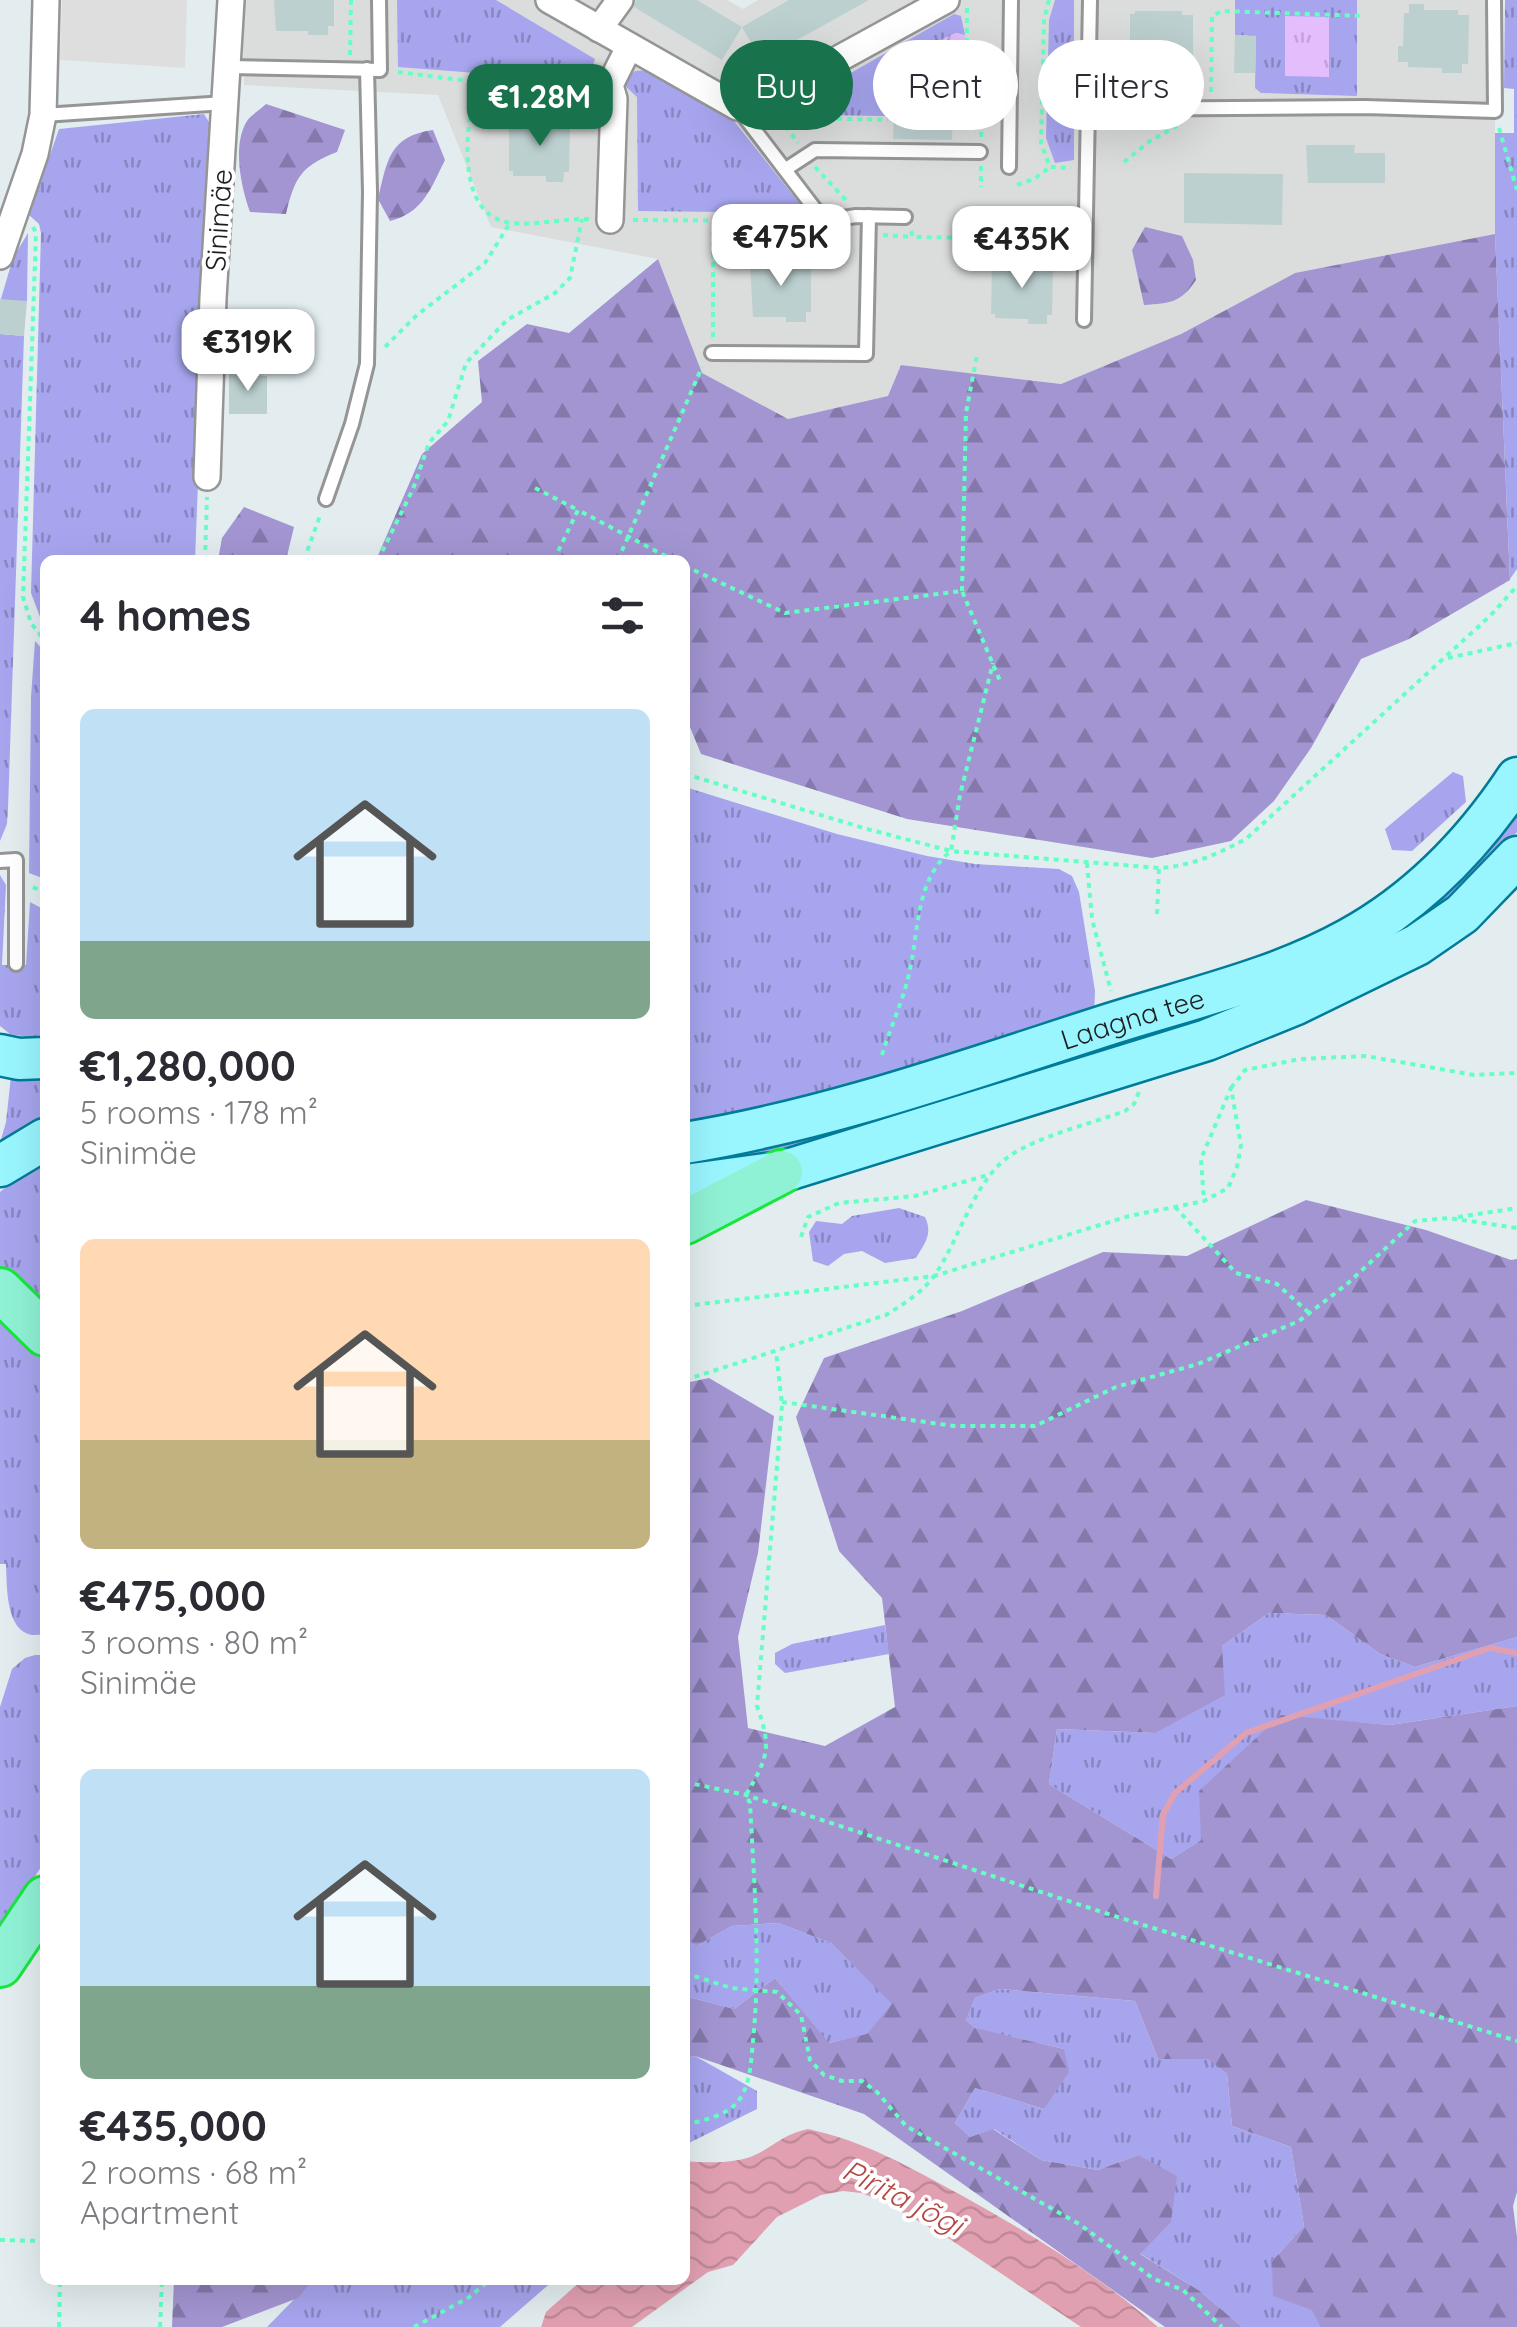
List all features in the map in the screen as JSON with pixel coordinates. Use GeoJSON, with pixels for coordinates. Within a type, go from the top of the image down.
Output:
{"type":"FeatureCollection","features":[{"type":"Feature","properties":{"kind":"highway"},"geometry":{"type":"LineString","coordinates":[[690,1219],[781,1172]]}},
{"type":"Feature","properties":{"kind":"highway"},"geometry":{"type":"LineString","coordinates":[[0,1290],[40,1329]]}},
{"type":"Feature","properties":{"kind":"highway"},"geometry":{"type":"LineString","coordinates":[[0,1964],[40,1905]]}},
{"type":"Feature","properties":{"kind":"main road","name":"Laagna tee"},"geometry":{"type":"LineString","coordinates":[[690,1142],[837,1112],[1277,971],[1349,939],[1414,896],[1464,848],[1517,778]]}},
{"type":"Feature","properties":{"kind":"main road","name":"Laagna tee"},"geometry":{"type":"LineString","coordinates":[[690,1184],[781,1172],[1207,1040],[1294,1005],[1417,945],[1462,914],[1517,858]]}},
{"type":"Feature","properties":{"kind":"main road"},"geometry":{"type":"LineString","coordinates":[[0,1055],[40,1058]]}},
{"type":"Feature","properties":{"kind":"main road"},"geometry":{"type":"LineString","coordinates":[[0,1166],[40,1142]]}},
{"type":"Feature","properties":{"kind":"street"},"geometry":{"type":"LineString","coordinates":[[0,256],[36,154],[42,115],[46,0]]}},
{"type":"Feature","properties":{"kind":"street","name":"Sinimäe"},"geometry":{"type":"LineString","coordinates":[[207,477],[213,298],[231,0]]}},
{"type":"Feature","properties":{"kind":"street"},"geometry":{"type":"LineString","coordinates":[[549,0],[720,98]]}},
{"type":"Feature","properties":{"kind":"street"},"geometry":{"type":"LineString","coordinates":[[599,29],[620,0]]}},
{"type":"Feature","properties":{"kind":"street"},"geometry":{"type":"LineString","coordinates":[[853,54],[956,1]]}},
{"type":"Feature","properties":{"kind":"street"},"geometry":{"type":"LineString","coordinates":[[610,220],[614,99],[610,84],[629,48]]}},
{"type":"Feature","properties":{"kind":"lane"},"geometry":{"type":"LineString","coordinates":[[326,500],[367,364],[373,70],[379,0]]}},
{"type":"Feature","properties":{"kind":"lane"},"geometry":{"type":"LineString","coordinates":[[1009,167],[1011,0]]}},
{"type":"Feature","properties":{"kind":"lane"},"geometry":{"type":"LineString","coordinates":[[1089,40],[1090,0]]}},
{"type":"Feature","properties":{"kind":"lane"},"geometry":{"type":"LineString","coordinates":[[1204,108],[1495,111],[1494,0]]}},
{"type":"Feature","properties":{"kind":"lane"},"geometry":{"type":"LineString","coordinates":[[228,67],[373,70]]}},
{"type":"Feature","properties":{"kind":"lane"},"geometry":{"type":"LineString","coordinates":[[42,115],[225,104]]}},
{"type":"Feature","properties":{"kind":"lane"},"geometry":{"type":"LineString","coordinates":[[755,130],[824,221],[869,216],[905,218]]}},
{"type":"Feature","properties":{"kind":"lane"},"geometry":{"type":"LineString","coordinates":[[1084,320],[1087,130]]}},
{"type":"Feature","properties":{"kind":"lane"},"geometry":{"type":"LineString","coordinates":[[786,168],[815,150],[980,152]]}},
{"type":"Feature","properties":{"kind":"lane"},"geometry":{"type":"LineString","coordinates":[[712,348],[866,354],[869,216]]}},
{"type":"Feature","properties":{"kind":"lane"},"geometry":{"type":"LineString","coordinates":[[0,860],[16,860],[16,964]]}},
{"type":"Feature","properties":{"kind":"path"},"geometry":{"type":"LineString","coordinates":[[350,69],[351,0]]}},
{"type":"Feature","properties":{"kind":"path"},"geometry":{"type":"LineString","coordinates":[[1049,0],[1044,20],[1041,143],[1050,167]]}},
{"type":"Feature","properties":{"kind":"path"},"geometry":{"type":"LineString","coordinates":[[956,1],[966,122],[982,122],[981,186]]}},
{"type":"Feature","properties":{"kind":"path"},"geometry":{"type":"LineString","coordinates":[[1124,162],[1150,141],[1211,108],[1212,16],[1222,11],[1365,16]]}},
{"type":"Feature","properties":{"kind":"path"},"geometry":{"type":"LineString","coordinates":[[373,70],[477,82]]}},
{"type":"Feature","properties":{"kind":"path"},"geometry":{"type":"LineString","coordinates":[[1495,111],[1517,190]]}},
{"type":"Feature","properties":{"kind":"path"},"geometry":{"type":"LineString","coordinates":[[1017,185],[1050,167],[1087,168]]}},
{"type":"Feature","properties":{"kind":"path"},"geometry":{"type":"LineString","coordinates":[[15,216],[32,224],[36,233],[22,597],[40,634]]}},
{"type":"Feature","properties":{"kind":"path"},"geometry":{"type":"LineString","coordinates":[[380,555],[413,489],[429,443],[448,421],[466,363],[507,320],[555,293],[570,278],[582,218]]}},
{"type":"Feature","properties":{"kind":"path"},"geometry":{"type":"LineString","coordinates":[[905,218],[914,236]]}},
{"type":"Feature","properties":{"kind":"path"},"geometry":{"type":"LineString","coordinates":[[620,555],[712,348],[712,222]]}},
{"type":"Feature","properties":{"kind":"path"},"geometry":{"type":"LineString","coordinates":[[367,364],[417,316],[485,264],[510,223]]}},
{"type":"Feature","properties":{"kind":"path"},"geometry":{"type":"LineString","coordinates":[[869,235],[1086,239]]}},
{"type":"Feature","properties":{"kind":"path"},"geometry":{"type":"LineString","coordinates":[[977,354],[966,414],[962,592],[1000,681]]}},
{"type":"Feature","properties":{"kind":"path"},"geometry":{"type":"LineString","coordinates":[[205,555],[207,477]]}},
{"type":"Feature","properties":{"kind":"path"},"geometry":{"type":"LineString","coordinates":[[536,488],[663,555]]}},
{"type":"Feature","properties":{"kind":"path"},"geometry":{"type":"LineString","coordinates":[[306,555],[326,500]]}},
{"type":"Feature","properties":{"kind":"path"},"geometry":{"type":"LineString","coordinates":[[556,555],[578,510]]}},
{"type":"Feature","properties":{"kind":"path"},"geometry":{"type":"LineString","coordinates":[[690,568],[785,613],[962,592]]}},
{"type":"Feature","properties":{"kind":"path"},"geometry":{"type":"LineString","coordinates":[[690,776],[867,830],[951,851],[1159,868],[1210,858],[1246,839],[1444,659],[1517,586]]}},
{"type":"Feature","properties":{"kind":"path"},"geometry":{"type":"LineString","coordinates":[[1444,659],[1517,643]]}},
{"type":"Feature","properties":{"kind":"path"},"geometry":{"type":"LineString","coordinates":[[882,1055],[909,977],[920,905],[938,861],[951,851],[960,795],[992,663]]}},
{"type":"Feature","properties":{"kind":"path"},"geometry":{"type":"LineString","coordinates":[[1087,863],[1092,918],[1112,995]]}},
{"type":"Feature","properties":{"kind":"path"},"geometry":{"type":"LineString","coordinates":[[1158,914],[1159,868]]}},
{"type":"Feature","properties":{"kind":"path"},"geometry":{"type":"LineString","coordinates":[[1204,1201],[1201,1159],[1231,1088],[1245,1070],[1300,1058],[1366,1056],[1474,1075],[1517,1073]]}},
{"type":"Feature","properties":{"kind":"path"},"geometry":{"type":"LineString","coordinates":[[690,1305],[934,1276],[1129,1216],[1204,1201],[1228,1188],[1237,1166],[1241,1145],[1231,1088]]}},
{"type":"Feature","properties":{"kind":"path"},"geometry":{"type":"LineString","coordinates":[[801,1237],[808,1217],[839,1203],[916,1196],[991,1174],[1025,1148],[1124,1111],[1134,1104],[1139,1090]]}},
{"type":"Feature","properties":{"kind":"path"},"geometry":{"type":"LineString","coordinates":[[690,1378],[886,1315],[909,1301],[934,1276],[991,1174]]}},
{"type":"Feature","properties":{"kind":"path"},"geometry":{"type":"LineString","coordinates":[[1176,1206],[1236,1273],[1277,1284],[1309,1314]]}},
{"type":"Feature","properties":{"kind":"path"},"geometry":{"type":"LineString","coordinates":[[780,1402],[954,1426],[1035,1426],[1116,1387],[1198,1364],[1300,1321],[1415,1221],[1517,1208]]}},
{"type":"Feature","properties":{"kind":"path"},"geometry":{"type":"LineString","coordinates":[[1448,1218],[1517,1228]]}},
{"type":"Feature","properties":{"kind":"path"},"geometry":{"type":"LineString","coordinates":[[746,1794],[766,1760],[768,1737],[757,1706],[780,1402],[776,1351]]}},
{"type":"Feature","properties":{"kind":"path"},"geometry":{"type":"LineString","coordinates":[[690,1783],[746,1794],[1105,1913],[1517,2041]]}},
{"type":"Feature","properties":{"kind":"path"},"geometry":{"type":"LineString","coordinates":[[690,2124],[717,2116],[738,2103],[748,2080],[758,1938],[750,1803],[746,1794]]}},
{"type":"Feature","properties":{"kind":"path"},"geometry":{"type":"LineString","coordinates":[[690,1975],[731,1988],[777,1992],[801,2015],[810,2060],[824,2076],[862,2081],[877,2092],[906,2126],[1079,2224],[1154,2279],[1183,2290],[1222,2327]]}},
{"type":"Feature","properties":{"kind":"path"},"geometry":{"type":"LineString","coordinates":[[0,2240],[40,2241]]}},
{"type":"Feature","properties":{"kind":"path"},"geometry":{"type":"LineString","coordinates":[[59,2327],[60,2285]]}},
{"type":"Feature","properties":{"kind":"path"},"geometry":{"type":"LineString","coordinates":[[160,2327],[162,2285]]}},
{"type":"Feature","properties":{"kind":"path"},"geometry":{"type":"LineString","coordinates":[[414,2327],[484,2285]]}},
{"type":"Feature","properties":{"kind":"shaded area"},"geometry":{"type":"Polygon","coordinates":[[[62,0],[187,0],[185,68],[60,60],[62,0]]]}},
{"type":"Feature","properties":{"kind":"shaded area"},"geometry":{"type":"Polygon","coordinates":[[[242,0],[727,0],[743,9],[758,0],[1495,0],[1495,234],[1295,273],[1181,334],[1061,384],[901,365],[889,396],[788,419],[702,374],[658,259],[491,227],[438,95],[244,85],[242,0]]]}},
{"type":"Feature","properties":{"kind":"green space"},"geometry":{"type":"Polygon","coordinates":[[[397,0],[496,0],[595,59],[590,75],[398,67],[397,0]]]}},
{"type":"Feature","properties":{"kind":"green space"},"geometry":{"type":"Polygon","coordinates":[[[1055,0],[1074,0],[1074,40],[1048,40],[1055,0]]]}},
{"type":"Feature","properties":{"kind":"green space"},"geometry":{"type":"Polygon","coordinates":[[[1235,0],[1357,0],[1357,96],[1261,93],[1255,88],[1256,36],[1235,35],[1235,0]]]}},
{"type":"Feature","properties":{"kind":"green space"},"geometry":{"type":"Polygon","coordinates":[[[1505,0],[1517,0],[1517,569],[1510,579],[1495,234],[1495,133],[1514,133],[1514,89],[1504,88],[1505,0]]]}},
{"type":"Feature","properties":{"kind":"green space"},"geometry":{"type":"Polygon","coordinates":[[[954,14],[961,16],[965,35],[908,40],[954,14]]]}},
{"type":"Feature","properties":{"kind":"green space"},"geometry":{"type":"Polygon","coordinates":[[[1285,16],[1329,17],[1329,77],[1285,76],[1285,16]]]}},
{"type":"Feature","properties":{"kind":"green space"},"geometry":{"type":"Polygon","coordinates":[[[956,33],[965,35],[965,40],[940,40],[956,33]]]}},
{"type":"Feature","properties":{"kind":"green space"},"geometry":{"type":"Polygon","coordinates":[[[873,60],[873,116],[853,116],[853,72],[873,60]]]}},
{"type":"Feature","properties":{"kind":"green space"},"geometry":{"type":"Polygon","coordinates":[[[649,70],[720,110],[720,130],[741,130],[807,213],[638,211],[637,97],[622,83],[635,71],[649,70]]]}},
{"type":"Feature","properties":{"kind":"green space"},"geometry":{"type":"Polygon","coordinates":[[[266,104],[345,130],[337,152],[301,174],[286,214],[250,212],[241,179],[242,131],[266,104]]]}},
{"type":"Feature","properties":{"kind":"green space"},"geometry":{"type":"Polygon","coordinates":[[[204,114],[212,127],[195,555],[40,555],[40,617],[31,593],[41,233],[39,224],[29,215],[59,129],[204,114]]]}},
{"type":"Feature","properties":{"kind":"green space"},"geometry":{"type":"Polygon","coordinates":[[[433,130],[445,160],[418,206],[390,221],[378,199],[392,152],[407,138],[433,130]]]}},
{"type":"Feature","properties":{"kind":"green space"},"geometry":{"type":"Polygon","coordinates":[[[1046,130],[1074,130],[1074,160],[1055,163],[1046,130]]]}},
{"type":"Feature","properties":{"kind":"green space"},"geometry":{"type":"Polygon","coordinates":[[[1145,227],[1182,236],[1193,260],[1196,280],[1174,300],[1144,305],[1132,250],[1145,227]]]}},
{"type":"Feature","properties":{"kind":"green space"},"geometry":{"type":"Polygon","coordinates":[[[28,233],[27,301],[0,302],[13,258],[28,233]]]}},
{"type":"Feature","properties":{"kind":"green space"},"geometry":{"type":"Polygon","coordinates":[[[1495,234],[1510,580],[1409,639],[1361,659],[1311,748],[1274,801],[1231,841],[1152,858],[907,819],[701,754],[690,727],[690,555],[378,555],[422,454],[482,402],[478,361],[527,324],[569,333],[658,259],[702,373],[788,419],[888,396],[901,365],[1061,384],[1181,334],[1295,273],[1495,234]]]}},
{"type":"Feature","properties":{"kind":"green space"},"geometry":{"type":"Polygon","coordinates":[[[0,334],[24,336],[8,809],[0,841],[0,334]]]}},
{"type":"Feature","properties":{"kind":"green space"},"geometry":{"type":"Polygon","coordinates":[[[244,507],[294,527],[287,555],[219,555],[222,538],[244,507]]]}},
{"type":"Feature","properties":{"kind":"green space"},"geometry":{"type":"Polygon","coordinates":[[[35,641],[40,646],[40,877],[29,873],[35,641]]]}},
{"type":"Feature","properties":{"kind":"green space"},"geometry":{"type":"Polygon","coordinates":[[[1453,772],[1463,776],[1466,802],[1412,851],[1392,850],[1385,829],[1453,772]]]}},
{"type":"Feature","properties":{"kind":"green space"},"geometry":{"type":"Polygon","coordinates":[[[690,789],[837,834],[927,856],[975,864],[1059,869],[1072,876],[1079,892],[1095,991],[1094,1015],[869,1089],[690,1129],[690,789]]]}},
{"type":"Feature","properties":{"kind":"green space"},"geometry":{"type":"Polygon","coordinates":[[[1517,809],[1517,832],[1477,877],[1437,912],[1260,1008],[809,1149],[690,1176],[690,1160],[731,1156],[847,1127],[1243,1001],[1517,809]]]}},
{"type":"Feature","properties":{"kind":"green space"},"geometry":{"type":"Polygon","coordinates":[[[0,875],[6,885],[2,965],[26,965],[30,902],[40,907],[40,1039],[10,1034],[0,1026],[0,875]]]}},
{"type":"Feature","properties":{"kind":"green space"},"geometry":{"type":"Polygon","coordinates":[[[11,1076],[40,1077],[40,1128],[0,1143],[11,1076]]]}},
{"type":"Feature","properties":{"kind":"green space"},"geometry":{"type":"Polygon","coordinates":[[[40,1159],[40,1309],[0,1271],[0,1192],[40,1159]]]}},
{"type":"Feature","properties":{"kind":"green space"},"geometry":{"type":"Polygon","coordinates":[[[1306,1200],[1426,1230],[1517,1259],[1517,1637],[1415,1667],[1380,1654],[1326,1615],[1269,1613],[1222,1646],[1225,1695],[1155,1733],[1057,1729],[1049,1784],[1171,1859],[1201,1840],[1199,1791],[1281,1715],[1390,1725],[1517,1706],[1517,2192],[1513,2206],[1517,2327],[1320,2327],[1312,2310],[1273,2296],[1272,2261],[1304,2226],[1291,2147],[1232,2126],[1227,2074],[1208,2059],[1158,2059],[1135,2001],[1000,1989],[975,1998],[966,2020],[975,2028],[1064,2049],[1069,2072],[1044,2109],[975,2088],[955,2123],[970,2137],[993,2129],[1041,2160],[1098,2170],[1138,2155],[1177,2176],[1171,2222],[1140,2254],[1200,2291],[1242,2327],[1165,2327],[864,2114],[690,2057],[690,1997],[734,2009],[775,1978],[829,2043],[867,2034],[892,2004],[831,1943],[778,1923],[732,1926],[696,1946],[690,1942],[690,1382],[709,1378],[774,1416],[758,1553],[738,1637],[748,1728],[825,1746],[895,1707],[882,1598],[839,1551],[796,1417],[824,1358],[962,1311],[1103,1252],[1187,1256],[1306,1200]]]}},
{"type":"Feature","properties":{"kind":"green space"},"geometry":{"type":"Polygon","coordinates":[[[899,1208],[925,1217],[927,1238],[916,1258],[885,1263],[862,1251],[844,1254],[828,1266],[813,1261],[809,1232],[816,1221],[842,1224],[852,1216],[899,1208]]]}},
{"type":"Feature","properties":{"kind":"green space"},"geometry":{"type":"Polygon","coordinates":[[[0,1309],[40,1347],[40,1635],[28,1634],[15,1622],[9,1603],[6,1564],[0,1564],[0,1309]]]}},
{"type":"Feature","properties":{"kind":"green space"},"geometry":{"type":"Polygon","coordinates":[[[1269,1613],[1326,1615],[1380,1654],[1415,1667],[1517,1637],[1517,1706],[1390,1725],[1281,1716],[1201,1840],[1171,1859],[1049,1784],[1057,1729],[1155,1733],[1222,1646],[1269,1613]]]}},
{"type":"Feature","properties":{"kind":"green space"},"geometry":{"type":"Polygon","coordinates":[[[885,1625],[889,1654],[785,1673],[775,1664],[775,1653],[792,1644],[885,1625]]]}},
{"type":"Feature","properties":{"kind":"green space"},"geometry":{"type":"Polygon","coordinates":[[[40,1655],[40,1869],[0,1930],[0,1707],[12,1669],[25,1658],[40,1655]]]}},
{"type":"Feature","properties":{"kind":"green space"},"geometry":{"type":"Polygon","coordinates":[[[778,1923],[831,1943],[893,2004],[867,2035],[828,2043],[775,1978],[734,2009],[690,1997],[690,1942],[696,1946],[732,1926],[778,1923]]]}},
{"type":"Feature","properties":{"kind":"green space"},"geometry":{"type":"Polygon","coordinates":[[[1000,1989],[1135,2001],[1158,2059],[1209,2059],[1227,2074],[1232,2126],[1291,2147],[1304,2226],[1272,2261],[1313,2310],[1320,2327],[1242,2327],[1200,2291],[1139,2253],[1138,2155],[1098,2170],[1041,2160],[994,2129],[970,2137],[955,2123],[975,2088],[1044,2109],[1064,2049],[976,2029],[966,2020],[975,1998],[1000,1989]]]}},
{"type":"Feature","properties":{"kind":"green space"},"geometry":{"type":"Polygon","coordinates":[[[695,2056],[757,2091],[757,2109],[690,2142],[690,2057],[695,2056]]]}},
{"type":"Feature","properties":{"kind":"green space"},"geometry":{"type":"Polygon","coordinates":[[[174,2285],[309,2285],[298,2298],[222,2327],[172,2327],[174,2285]]]}},
{"type":"Feature","properties":{"kind":"green space"},"geometry":{"type":"Polygon","coordinates":[[[308,2285],[548,2285],[500,2327],[267,2327],[308,2285]]]}},
{"type":"Feature","properties":{"kind":"water","name":"Pirita jõgi"},"geometry":{"type":"Polygon","coordinates":[[[808,2129],[849,2141],[924,2175],[1038,2240],[1158,2327],[1081,2327],[948,2238],[883,2201],[843,2191],[821,2195],[777,2217],[733,2265],[708,2272],[632,2327],[541,2327],[546,2312],[576,2285],[690,2285],[690,2161],[741,2160],[808,2129]]]}},
{"type":"Feature","properties":{"kind":"building"},"geometry":{"type":"Polygon","coordinates":[[[274,0],[334,0],[334,26],[328,26],[328,35],[276,31],[274,0]]]}},
{"type":"Feature","properties":{"kind":"building"},"geometry":{"type":"Polygon","coordinates":[[[636,0],[697,0],[742,27],[734,40],[720,40],[720,59],[634,7],[636,0]]]}},
{"type":"Feature","properties":{"kind":"building"},"geometry":{"type":"Polygon","coordinates":[[[789,0],[869,0],[797,40],[749,40],[742,27],[789,0]]]}},
{"type":"Feature","properties":{"kind":"building"},"geometry":{"type":"Polygon","coordinates":[[[1409,4],[1424,4],[1424,10],[1458,10],[1458,15],[1469,15],[1468,64],[1462,64],[1462,73],[1442,73],[1442,68],[1408,67],[1408,62],[1398,62],[1398,46],[1403,46],[1404,13],[1409,13],[1409,4]]]}},
{"type":"Feature","properties":{"kind":"building"},"geometry":{"type":"Polygon","coordinates":[[[1182,11],[1182,15],[1193,15],[1193,40],[1130,40],[1130,14],[1182,11]]]}},
{"type":"Feature","properties":{"kind":"building"},"geometry":{"type":"Polygon","coordinates":[[[1235,35],[1256,36],[1255,73],[1234,73],[1235,35]]]}},
{"type":"Feature","properties":{"kind":"building"},"geometry":{"type":"Polygon","coordinates":[[[514,120],[561,121],[561,125],[570,125],[569,172],[564,172],[563,182],[546,182],[546,176],[513,176],[513,171],[509,171],[509,124],[514,124],[514,120]]]}},
{"type":"Feature","properties":{"kind":"building"},"geometry":{"type":"Polygon","coordinates":[[[893,130],[952,130],[952,140],[893,139],[893,130]]]}},
{"type":"Feature","properties":{"kind":"building"},"geometry":{"type":"Polygon","coordinates":[[[1306,145],[1355,145],[1354,153],[1385,153],[1385,183],[1308,183],[1306,145]]]}},
{"type":"Feature","properties":{"kind":"building"},"geometry":{"type":"Polygon","coordinates":[[[1184,173],[1283,174],[1282,225],[1184,223],[1184,173]]]}},
{"type":"Feature","properties":{"kind":"building"},"geometry":{"type":"Polygon","coordinates":[[[756,259],[801,259],[801,264],[811,265],[811,312],[806,312],[806,322],[786,322],[786,317],[753,317],[750,264],[756,264],[756,259]]]}},
{"type":"Feature","properties":{"kind":"building"},"geometry":{"type":"Polygon","coordinates":[[[996,262],[1043,262],[1043,268],[1053,268],[1052,315],[1047,315],[1047,324],[1028,324],[1028,319],[995,318],[991,314],[992,266],[996,262]]]}},
{"type":"Feature","properties":{"kind":"building"},"geometry":{"type":"Polygon","coordinates":[[[0,299],[27,301],[24,336],[0,334],[0,299]]]}},
{"type":"Feature","properties":{"kind":"building"},"geometry":{"type":"Polygon","coordinates":[[[229,374],[267,376],[267,414],[229,414],[229,374]]]}},
{"type":"Feature","properties":{"kind":"waterway"},"geometry":{"type":"LineString","coordinates":[[1156,1896],[1163,1815],[1175,1793],[1246,1733],[1490,1648],[1517,1653]]}}]}
